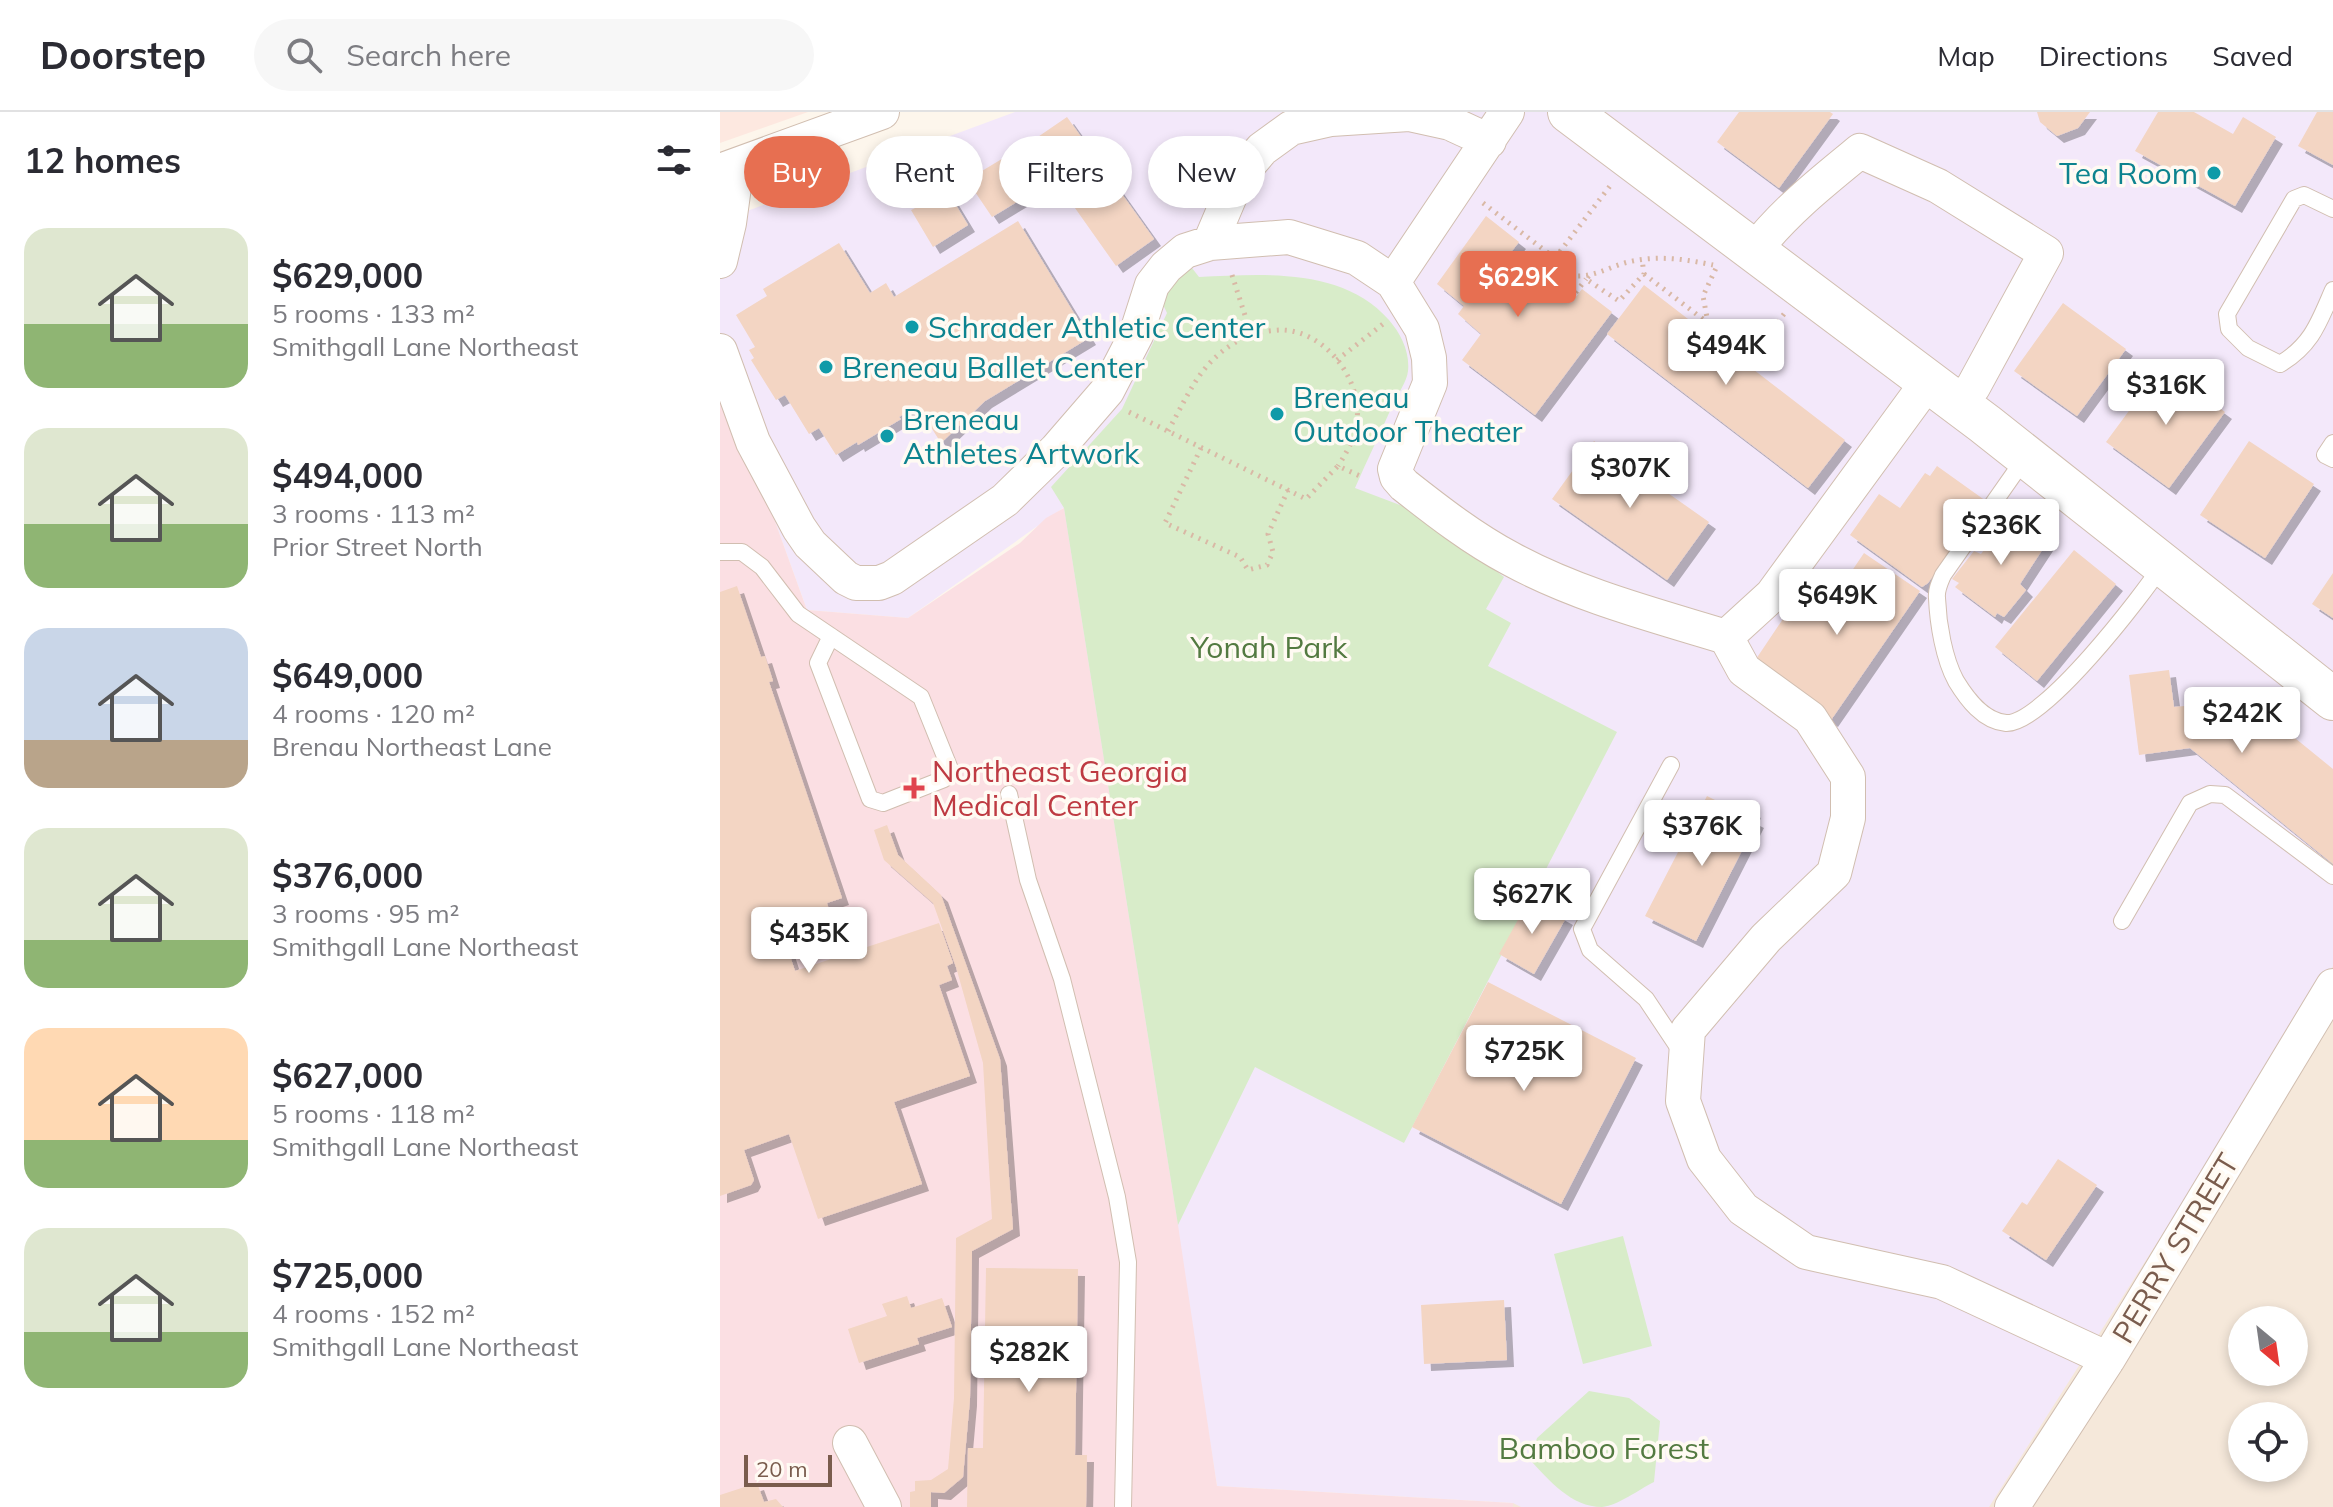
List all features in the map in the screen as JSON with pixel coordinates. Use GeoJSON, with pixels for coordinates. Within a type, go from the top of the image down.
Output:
{"type":"FeatureCollection","features":[{"type":"Feature","properties":{"kind":"street"},"geometry":{"type":"LineString","coordinates":[[720,261],[729,223],[728,168],[882,112]]}},
{"type":"Feature","properties":{"kind":"street"},"geometry":{"type":"LineString","coordinates":[[1400,292],[1507,112]]}},
{"type":"Feature","properties":{"kind":"street"},"geometry":{"type":"LineString","coordinates":[[1569,112],[1732,258],[1942,393],[2333,699]]}},
{"type":"Feature","properties":{"kind":"street"},"geometry":{"type":"LineString","coordinates":[[1210,243],[1238,177],[1262,149],[1291,128],[1331,119],[1409,114],[1450,123],[1489,141]]}},
{"type":"Feature","properties":{"kind":"street"},"geometry":{"type":"LineString","coordinates":[[1726,637],[1772,595],[1942,393],[1973,387],[2046,253],[1938,186],[1860,151],[1804,197],[1769,231],[1732,258]]}},
{"type":"Feature","properties":{"kind":"street"},"geometry":{"type":"LineString","coordinates":[[720,351],[753,442],[799,528],[810,544],[846,578],[856,583],[879,583],[892,578],[1005,500],[1056,450],[1107,391],[1136,335],[1152,285],[1166,267],[1185,251],[1210,243],[1289,237],[1357,258],[1400,292],[1422,329],[1429,358],[1430,383],[1395,469],[1404,485],[1499,552],[1534,571],[1594,595],[1726,637],[1744,670],[1810,718],[1848,777],[1848,818],[1834,873],[1766,938],[1688,1030],[1683,1101],[1704,1159],[1743,1209],[1806,1252],[1942,1282],[2108,1359]]}},
{"type":"Feature","properties":{"kind":"street","name":"PERRY STREET"},"geometry":{"type":"LineString","coordinates":[[2012,1507],[2108,1359],[2333,986]]}},
{"type":"Feature","properties":{"kind":"street"},"geometry":{"type":"LineString","coordinates":[[850,1443],[884,1507]]}},
{"type":"Feature","properties":{"kind":"lane"},"geometry":{"type":"LineString","coordinates":[[2333,209],[2304,195],[2294,199],[2227,314],[2229,329],[2248,348],[2280,364],[2300,352],[2307,343],[2333,290]]}},
{"type":"Feature","properties":{"kind":"lane"},"geometry":{"type":"LineString","coordinates":[[2026,457],[1943,575],[1936,595],[1948,667],[1980,712],[2005,723],[2020,720],[2045,701],[2097,650],[2163,564]]}},
{"type":"Feature","properties":{"kind":"lane"},"geometry":{"type":"LineString","coordinates":[[720,552],[742,552],[762,567],[798,614],[831,636],[921,697],[950,769],[944,779],[883,803],[870,799],[818,663],[831,636]]}},
{"type":"Feature","properties":{"kind":"lane"},"geometry":{"type":"LineString","coordinates":[[1671,765],[1582,929],[1590,950],[1646,999],[1686,1058]]}},
{"type":"Feature","properties":{"kind":"lane"},"geometry":{"type":"LineString","coordinates":[[1009,794],[1028,880],[1062,979],[1117,1197],[1128,1262],[1123,1507]]}},
{"type":"Feature","properties":{"kind":"lane"},"geometry":{"type":"LineString","coordinates":[[2122,921],[2190,803],[2210,794],[2225,795],[2333,876]]}},
{"type":"Feature","properties":{"kind":"path"},"geometry":{"type":"LineString","coordinates":[[1555,258],[1619,175]]}},
{"type":"Feature","properties":{"kind":"path"},"geometry":{"type":"LineString","coordinates":[[1475,198],[1578,276],[1587,278],[1619,301],[1644,274]]}},
{"type":"Feature","properties":{"kind":"path"},"geometry":{"type":"LineString","coordinates":[[1642,259],[1644,274],[1708,323],[1703,296],[1732,258]]}},
{"type":"Feature","properties":{"kind":"path"},"geometry":{"type":"LineString","coordinates":[[1571,299],[1587,278],[1616,265],[1642,259],[1732,258]]}},
{"type":"Feature","properties":{"kind":"path"},"geometry":{"type":"LineString","coordinates":[[1232,275],[1251,334]]}},
{"type":"Feature","properties":{"kind":"path"},"geometry":{"type":"LineString","coordinates":[[1337,360],[1400,292]]}},
{"type":"Feature","properties":{"kind":"path"},"geometry":{"type":"LineString","coordinates":[[1758,347],[1792,304]]}},
{"type":"Feature","properties":{"kind":"path"},"geometry":{"type":"LineString","coordinates":[[1122,409],[1306,499],[1338,466],[1351,446],[1357,419],[1355,397],[1348,375],[1337,360],[1312,338],[1285,330],[1251,334],[1231,343],[1214,356],[1199,375],[1168,431]]}},
{"type":"Feature","properties":{"kind":"path"},"geometry":{"type":"LineString","coordinates":[[1201,448],[1165,523],[1240,557],[1248,570],[1267,565],[1273,552],[1268,534],[1288,490]]}},
{"type":"Feature","properties":{"kind":"path"},"geometry":{"type":"LineString","coordinates":[[1338,466],[1360,476]]}},
{"type":"Feature","properties":{"kind":"shaded area"},"geometry":{"type":"Polygon","coordinates":[[[720,112],[808,112],[720,143],[720,112]]]}},
{"type":"Feature","properties":{"kind":"shaded area"},"geometry":{"type":"Polygon","coordinates":[[[1015,112],[2333,112],[2333,966],[1989,1507],[1521,1507],[1513,1503],[1217,1486],[1063,508],[908,618],[807,610],[720,369],[720,221],[755,208],[850,208],[850,173],[866,167],[866,208],[983,208],[983,136],[950,136],[1015,112]]]}},
{"type":"Feature","properties":{"kind":"shaded area","name":"Northeast Georgia Medical Center"},"geometry":{"type":"Polygon","coordinates":[[[720,369],[807,610],[908,618],[1020,543],[1046,518],[1064,508],[1217,1486],[1513,1503],[1513,1507],[720,1507],[720,369]]]}},
{"type":"Feature","properties":{"kind":"shaded area"},"geometry":{"type":"Polygon","coordinates":[[[2333,735],[2333,1507],[1513,1507],[1513,1503],[2038,916],[2333,735]]]}},
{"type":"Feature","properties":{"kind":"green space","name":"Yonah Park"},"geometry":{"type":"Polygon","coordinates":[[[1192,268],[1199,277],[1275,275],[1326,282],[1349,290],[1389,320],[1406,350],[1407,375],[1355,488],[1421,513],[1504,577],[1486,609],[1511,623],[1488,666],[1617,732],[1404,1143],[1255,1067],[1178,1225],[1064,508],[1051,487],[1122,409],[1167,313],[1157,292],[1192,268]]]}},
{"type":"Feature","properties":{"kind":"green space"},"geometry":{"type":"Polygon","coordinates":[[[1623,1236],[1652,1346],[1583,1364],[1554,1254],[1623,1236]]]}},
{"type":"Feature","properties":{"kind":"green space","name":"Bamboo Forest"},"geometry":{"type":"Polygon","coordinates":[[[1589,1391],[1629,1398],[1660,1421],[1654,1482],[1602,1507],[1591,1506],[1571,1497],[1553,1484],[1530,1460],[1537,1438],[1589,1391]]]}},
{"type":"Feature","properties":{"kind":"building"},"geometry":{"type":"Polygon","coordinates":[[[1739,112],[1833,114],[1779,188],[1717,142],[1739,112]]]}},
{"type":"Feature","properties":{"kind":"building"},"geometry":{"type":"Polygon","coordinates":[[[2037,112],[2090,112],[2078,128],[2057,136],[2040,122],[2037,112]]]}},
{"type":"Feature","properties":{"kind":"building","name":"Tea Room"},"geometry":{"type":"Polygon","coordinates":[[[2158,112],[2194,112],[2233,134],[2243,117],[2276,137],[2235,206],[2135,151],[2158,112]]]}},
{"type":"Feature","properties":{"kind":"building"},"geometry":{"type":"Polygon","coordinates":[[[2317,112],[2333,112],[2333,165],[2298,146],[2317,112]]]}},
{"type":"Feature","properties":{"kind":"building"},"geometry":{"type":"Polygon","coordinates":[[[1067,117],[1081,136],[1039,136],[1067,117]]]}},
{"type":"Feature","properties":{"kind":"building"},"geometry":{"type":"Polygon","coordinates":[[[999,161],[999,208],[1007,208],[992,217],[983,204],[983,170],[999,161]]]}},
{"type":"Feature","properties":{"kind":"building"},"geometry":{"type":"Polygon","coordinates":[[[958,208],[968,225],[933,247],[911,210],[958,208]]]}},
{"type":"Feature","properties":{"kind":"building"},"geometry":{"type":"Polygon","coordinates":[[[1075,208],[1132,208],[1154,239],[1116,266],[1075,208]]]}},
{"type":"Feature","properties":{"kind":"building"},"geometry":{"type":"Polygon","coordinates":[[[1486,216],[1519,242],[1508,256],[1571,303],[1582,289],[1612,312],[1535,415],[1462,360],[1481,334],[1458,314],[1464,306],[1437,284],[1486,216]]]}},
{"type":"Feature","properties":{"kind":"building","name":"Schrader Athletic Center"},"geometry":{"type":"Polygon","coordinates":[[[1018,221],[1089,338],[985,401],[941,443],[917,405],[899,417],[901,419],[836,455],[819,428],[809,434],[785,395],[776,400],[751,360],[754,358],[749,350],[755,347],[736,315],[767,296],[763,289],[839,243],[870,293],[886,283],[894,297],[1018,221]]]}},
{"type":"Feature","properties":{"kind":"building"},"geometry":{"type":"Polygon","coordinates":[[[1644,285],[1845,440],[1808,488],[1607,334],[1644,285]]]}},
{"type":"Feature","properties":{"kind":"building"},"geometry":{"type":"Polygon","coordinates":[[[2063,303],[2126,349],[2077,416],[2014,371],[2063,303]]]}},
{"type":"Feature","properties":{"kind":"building"},"geometry":{"type":"Polygon","coordinates":[[[2162,366],[2225,412],[2169,488],[2106,442],[2162,366]]]}},
{"type":"Feature","properties":{"kind":"building"},"geometry":{"type":"Polygon","coordinates":[[[1594,441],[1709,522],[1667,580],[1552,499],[1594,441]]]}},
{"type":"Feature","properties":{"kind":"building"},"geometry":{"type":"Polygon","coordinates":[[[2249,441],[2314,484],[2265,558],[2200,515],[2249,441]]]}},
{"type":"Feature","properties":{"kind":"building"},"geometry":{"type":"Polygon","coordinates":[[[1937,466],[1986,501],[1928,583],[1922,587],[1850,535],[1879,494],[1900,508],[1925,473],[1930,476],[1937,466]]]}},
{"type":"Feature","properties":{"kind":"building"},"geometry":{"type":"Polygon","coordinates":[[[1999,513],[2027,534],[2033,526],[2050,538],[2020,584],[2026,590],[2004,617],[1997,613],[1995,617],[1955,587],[1959,583],[1952,579],[1974,551],[1981,554],[1994,537],[1987,532],[1999,513]]]}},
{"type":"Feature","properties":{"kind":"building"},"geometry":{"type":"Polygon","coordinates":[[[2074,550],[2116,584],[2037,681],[1995,647],[2074,550]]]}},
{"type":"Feature","properties":{"kind":"building"},"geometry":{"type":"Polygon","coordinates":[[[1864,553],[1920,591],[1831,720],[1752,665],[1791,607],[1818,621],[1834,598],[1824,592],[1833,578],[1843,584],[1864,553]]]}},
{"type":"Feature","properties":{"kind":"building"},"geometry":{"type":"Polygon","coordinates":[[[2333,573],[2333,618],[2312,604],[2333,573]]]}},
{"type":"Feature","properties":{"kind":"building"},"geometry":{"type":"Polygon","coordinates":[[[737,586],[761,657],[765,656],[773,681],[769,682],[842,898],[827,903],[829,910],[818,914],[816,910],[779,922],[795,971],[939,923],[953,963],[947,966],[952,980],[939,985],[970,1076],[894,1102],[922,1184],[818,1219],[789,1134],[744,1150],[754,1180],[751,1185],[720,1196],[720,592],[737,586]]]}},
{"type":"Feature","properties":{"kind":"building"},"geometry":{"type":"Polygon","coordinates":[[[2169,670],[2174,707],[2195,705],[2213,719],[2236,690],[2333,769],[2333,864],[2190,748],[2139,755],[2129,675],[2169,670]]]}},
{"type":"Feature","properties":{"kind":"building"},"geometry":{"type":"Polygon","coordinates":[[[1707,796],[1743,814],[1746,807],[1754,811],[1751,818],[1757,821],[1696,941],[1645,916],[1707,796]]]}},
{"type":"Feature","properties":{"kind":"building"},"geometry":{"type":"Polygon","coordinates":[[[887,825],[898,855],[941,895],[1000,1059],[1013,1229],[972,1251],[970,1399],[963,1477],[944,1493],[931,1492],[931,1507],[910,1507],[910,1492],[915,1491],[915,1481],[931,1480],[948,1469],[954,1398],[956,1238],[992,1219],[983,1063],[956,967],[933,903],[884,860],[874,830],[887,825]]]}},
{"type":"Feature","properties":{"kind":"building"},"geometry":{"type":"Polygon","coordinates":[[[1530,898],[1566,918],[1534,974],[1499,954],[1530,898]]]}},
{"type":"Feature","properties":{"kind":"building"},"geometry":{"type":"Polygon","coordinates":[[[1488,982],[1636,1058],[1561,1204],[1412,1127],[1488,982]]]}},
{"type":"Feature","properties":{"kind":"building"},"geometry":{"type":"Polygon","coordinates":[[[2058,1159],[2097,1185],[2046,1260],[2002,1231],[2022,1202],[2027,1205],[2058,1159]]]}},
{"type":"Feature","properties":{"kind":"building"},"geometry":{"type":"Polygon","coordinates":[[[986,1268],[1078,1269],[1075,1455],[1087,1455],[1086,1507],[967,1507],[968,1448],[983,1448],[986,1268]]]}},
{"type":"Feature","properties":{"kind":"building"},"geometry":{"type":"Polygon","coordinates":[[[907,1296],[911,1308],[942,1298],[952,1327],[917,1338],[919,1344],[859,1363],[848,1329],[887,1316],[882,1304],[907,1296]]]}},
{"type":"Feature","properties":{"kind":"building"},"geometry":{"type":"Polygon","coordinates":[[[1504,1300],[1507,1360],[1424,1364],[1421,1305],[1504,1300]]]}},
{"type":"Feature","properties":{"kind":"building"},"geometry":{"type":"Polygon","coordinates":[[[757,1483],[764,1502],[776,1499],[783,1507],[720,1507],[720,1495],[757,1483]]]}},
{"type":"Feature","properties":{"kind":"place","name":"Tea Room"},"geometry":{"type":"Point","coordinates":[2214,173]}},
{"type":"Feature","properties":{"kind":"place","name":"Schrader Athletic Center"},"geometry":{"type":"Point","coordinates":[912,327]}},
{"type":"Feature","properties":{"kind":"place","name":"Breneau Ballet Center"},"geometry":{"type":"Point","coordinates":[826,367]}},
{"type":"Feature","properties":{"kind":"place","name":"Breneau Outdoor Theater"},"geometry":{"type":"Point","coordinates":[1277,414]}},
{"type":"Feature","properties":{"kind":"place","name":"Breneau Athletes Artwork"},"geometry":{"type":"Point","coordinates":[887,436]}},
{"type":"Feature","properties":{"kind":"place","name":"Northeast Georgia Medical Center"},"geometry":{"type":"Point","coordinates":[914,788]}}]}
